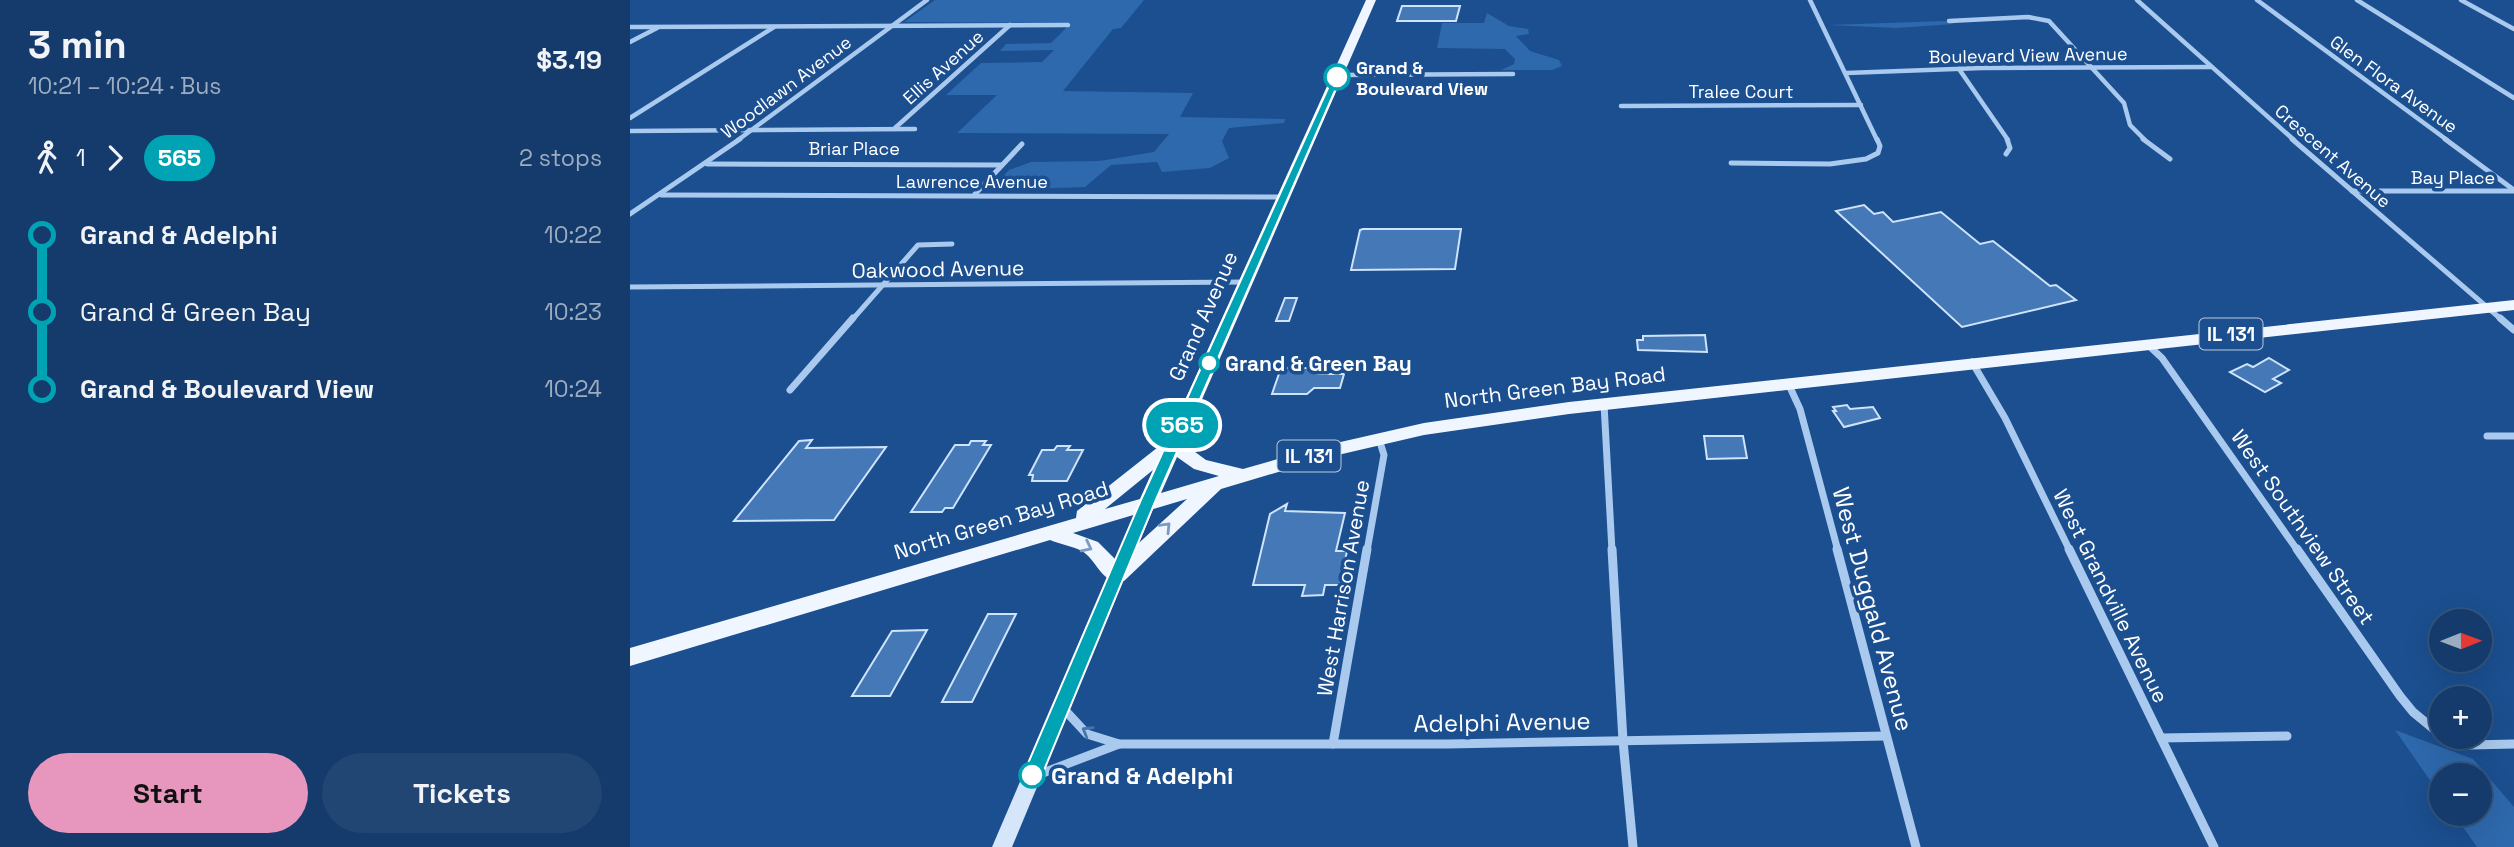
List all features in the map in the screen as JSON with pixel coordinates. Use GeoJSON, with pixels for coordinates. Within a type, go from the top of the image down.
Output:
{"type":"FeatureCollection","features":[{"type":"Feature","properties":{"kind":"main road","name":"Grand Avenue"},"geometry":{"type":"LineString","coordinates":[[1002,847],[1147,502],[1371,0]]}},
{"type":"Feature","properties":{"kind":"main road","name":"North Green Bay Road"},"geometry":{"type":"LineString","coordinates":[[630,657],[1218,481],[1379,439],[1469,421],[1972,362],[2514,305]]}},
{"type":"Feature","properties":{"kind":"main road"},"geometry":{"type":"LineString","coordinates":[[1073,525],[1131,482],[1173,444],[1200,465],[1240,475]]}},
{"type":"Feature","properties":{"kind":"main road"},"geometry":{"type":"LineString","coordinates":[[1049,532],[1091,547],[1117,575],[1185,508],[1218,481]]}},
{"type":"Feature","properties":{"kind":"street","name":"Woodlawn Avenue"},"geometry":{"type":"LineString","coordinates":[[630,214],[706,164],[927,0]]}},
{"type":"Feature","properties":{"kind":"street"},"geometry":{"type":"LineString","coordinates":[[1731,163],[1852,163],[1871,159],[1878,153],[1880,146],[1810,0]]}},
{"type":"Feature","properties":{"kind":"street","name":"Crescent Avenue"},"geometry":{"type":"LineString","coordinates":[[2137,0],[2351,191],[2514,330]]}},
{"type":"Feature","properties":{"kind":"street","name":"Glen Flora Avenue"},"geometry":{"type":"LineString","coordinates":[[2257,0],[2514,191]]}},
{"type":"Feature","properties":{"kind":"street"},"geometry":{"type":"LineString","coordinates":[[2357,0],[2514,98]]}},
{"type":"Feature","properties":{"kind":"street"},"geometry":{"type":"LineString","coordinates":[[2461,0],[2514,29]]}},
{"type":"Feature","properties":{"kind":"street"},"geometry":{"type":"LineString","coordinates":[[1949,21],[1982,17],[2042,19],[2052,24],[2124,103],[2130,125],[2138,135],[2170,159]]}},
{"type":"Feature","properties":{"kind":"street","name":"Ellis Avenue"},"geometry":{"type":"LineString","coordinates":[[895,129],[1010,25]]}},
{"type":"Feature","properties":{"kind":"street"},"geometry":{"type":"LineString","coordinates":[[630,27],[1068,25]]}},
{"type":"Feature","properties":{"kind":"street"},"geometry":{"type":"LineString","coordinates":[[630,118],[775,26]]}},
{"type":"Feature","properties":{"kind":"street"},"geometry":{"type":"LineString","coordinates":[[630,43],[658,27]]}},
{"type":"Feature","properties":{"kind":"street","name":"Boulevard View Avenue"},"geometry":{"type":"LineString","coordinates":[[1846,73],[1959,69],[2211,67]]}},
{"type":"Feature","properties":{"kind":"street"},"geometry":{"type":"LineString","coordinates":[[1959,69],[2009,142],[2010,149],[2006,154]]}},
{"type":"Feature","properties":{"kind":"street"},"geometry":{"type":"LineString","coordinates":[[1338,75],[1513,74]]}},
{"type":"Feature","properties":{"kind":"street","name":"Tralee Court"},"geometry":{"type":"LineString","coordinates":[[1621,106],[1861,105]]}},
{"type":"Feature","properties":{"kind":"street"},"geometry":{"type":"LineString","coordinates":[[630,131],[915,129]]}},
{"type":"Feature","properties":{"kind":"street"},"geometry":{"type":"LineString","coordinates":[[975,194],[1022,144]]}},
{"type":"Feature","properties":{"kind":"street","name":"Briar Place"},"geometry":{"type":"LineString","coordinates":[[706,164],[1002,165]]}},
{"type":"Feature","properties":{"kind":"street","name":"Bay Place"},"geometry":{"type":"LineString","coordinates":[[2351,191],[2514,191]]}},
{"type":"Feature","properties":{"kind":"street","name":"Lawrence Avenue"},"geometry":{"type":"LineString","coordinates":[[661,195],[1283,197]]}},
{"type":"Feature","properties":{"kind":"street"},"geometry":{"type":"LineString","coordinates":[[790,390],[918,245],[952,244]]}},
{"type":"Feature","properties":{"kind":"street","name":"Oakwood Avenue"},"geometry":{"type":"LineString","coordinates":[[630,287],[1245,282]]}},
{"type":"Feature","properties":{"kind":"street","name":"West Southview Street"},"geometry":{"type":"LineString","coordinates":[[2146,343],[2162,358],[2400,696],[2429,727]]}},
{"type":"Feature","properties":{"kind":"street","name":"West Grandville Avenue"},"geometry":{"type":"LineString","coordinates":[[1972,362],[2006,418],[2214,847]]}},
{"type":"Feature","properties":{"kind":"street","name":"West Duggald Avenue"},"geometry":{"type":"LineString","coordinates":[[1788,383],[1800,409],[1916,847]]}},
{"type":"Feature","properties":{"kind":"street"},"geometry":{"type":"LineString","coordinates":[[1605,404],[1623,741],[1633,847]]}},
{"type":"Feature","properties":{"kind":"street"},"geometry":{"type":"LineString","coordinates":[[2487,436],[2514,436]]}},
{"type":"Feature","properties":{"kind":"street","name":"West Harrison Avenue"},"geometry":{"type":"LineString","coordinates":[[1333,744],[1384,455],[1379,439]]}},
{"type":"Feature","properties":{"kind":"street","name":"Adelphi Avenue"},"geometry":{"type":"LineString","coordinates":[[1061,706],[1087,734],[1119,744]]}},
{"type":"Feature","properties":{"kind":"street","name":"Adelphi Avenue"},"geometry":{"type":"LineString","coordinates":[[1031,778],[1080,756],[1119,744],[1623,741],[1886,736]]}},
{"type":"Feature","properties":{"kind":"street"},"geometry":{"type":"LineString","coordinates":[[2161,738],[2287,736]]}},
{"type":"Feature","properties":{"kind":"street"},"geometry":{"type":"LineString","coordinates":[[2492,745],[2514,744]]}},
{"type":"Feature","properties":{"kind":"shaded area"},"geometry":{"type":"Polygon","coordinates":[[[935,0],[1144,0],[1121,28],[1113,29],[1063,91],[1193,93],[1180,117],[1285,119],[1284,123],[1229,128],[1222,141],[1229,158],[1210,168],[1162,172],[1157,162],[1111,165],[1085,187],[990,190],[1009,170],[1031,162],[1099,161],[1154,152],[1169,134],[957,133],[997,95],[946,95],[981,63],[1042,62],[1054,50],[1000,51],[1006,44],[1051,43],[1071,23],[904,22],[935,0]]]}},
{"type":"Feature","properties":{"kind":"shaded area"},"geometry":{"type":"Polygon","coordinates":[[[1487,13],[1509,26],[1528,29],[1529,34],[1516,36],[1530,51],[1559,60],[1562,66],[1552,70],[1501,70],[1514,64],[1515,59],[1505,49],[1437,48],[1442,23],[1484,23],[1487,13]]]}},
{"type":"Feature","properties":{"kind":"shaded area"},"geometry":{"type":"Polygon","coordinates":[[[1945,21],[1954,24],[1896,28],[1828,25],[1945,21]]]}},
{"type":"Feature","properties":{"kind":"shaded area"},"geometry":{"type":"Polygon","coordinates":[[[2395,730],[2429,743],[2429,749],[2446,749],[2473,759],[2476,763],[2429,763],[2429,779],[2395,730]]]}},
{"type":"Feature","properties":{"kind":"shaded area"},"geometry":{"type":"Polygon","coordinates":[[[2492,781],[2514,807],[2514,847],[2477,847],[2462,826],[2492,826],[2492,781]]]}},
{"type":"Feature","properties":{"kind":"building"},"geometry":{"type":"Polygon","coordinates":[[[1402,6],[1460,6],[1456,21],[1397,21],[1402,6]]]}},
{"type":"Feature","properties":{"kind":"building"},"geometry":{"type":"Polygon","coordinates":[[[1864,205],[1874,214],[1883,212],[1893,222],[1941,212],[1980,244],[1993,241],[2050,286],[2056,285],[2076,300],[1962,327],[1836,211],[1864,205]]]}},
{"type":"Feature","properties":{"kind":"building"},"geometry":{"type":"Polygon","coordinates":[[[1461,229],[1455,269],[1351,270],[1360,230],[1461,229]]]}},
{"type":"Feature","properties":{"kind":"building"},"geometry":{"type":"Polygon","coordinates":[[[1285,298],[1297,298],[1289,321],[1276,321],[1285,298]]]}},
{"type":"Feature","properties":{"kind":"building"},"geometry":{"type":"Polygon","coordinates":[[[1705,335],[1707,352],[1638,350],[1637,340],[1643,340],[1643,336],[1705,335]]]}},
{"type":"Feature","properties":{"kind":"building"},"geometry":{"type":"Polygon","coordinates":[[[2269,358],[2289,370],[2273,379],[2281,383],[2265,392],[2230,372],[2247,364],[2253,367],[2269,358]]]}},
{"type":"Feature","properties":{"kind":"building"},"geometry":{"type":"Polygon","coordinates":[[[1281,368],[1316,368],[1314,373],[1344,374],[1340,388],[1314,388],[1307,394],[1272,394],[1281,368]]]}},
{"type":"Feature","properties":{"kind":"building"},"geometry":{"type":"Polygon","coordinates":[[[1847,405],[1850,409],[1873,407],[1880,418],[1844,427],[1833,407],[1847,405]]]}},
{"type":"Feature","properties":{"kind":"building"},"geometry":{"type":"Polygon","coordinates":[[[1704,436],[1743,436],[1747,458],[1707,459],[1704,436]]]}},
{"type":"Feature","properties":{"kind":"building"},"geometry":{"type":"Polygon","coordinates":[[[812,440],[806,448],[886,447],[834,520],[734,521],[799,441],[812,440]]]}},
{"type":"Feature","properties":{"kind":"building"},"geometry":{"type":"Polygon","coordinates":[[[971,441],[986,441],[983,445],[991,445],[953,508],[945,508],[942,512],[911,512],[955,445],[969,445],[971,441]]]}},
{"type":"Feature","properties":{"kind":"building"},"geometry":{"type":"Polygon","coordinates":[[[1057,446],[1070,446],[1067,450],[1083,450],[1067,481],[1032,481],[1033,475],[1029,475],[1042,450],[1054,450],[1057,446]]]}},
{"type":"Feature","properties":{"kind":"building"},"geometry":{"type":"Polygon","coordinates":[[[1287,504],[1285,511],[1345,513],[1336,551],[1347,551],[1340,585],[1325,585],[1323,595],[1302,596],[1305,585],[1253,585],[1270,514],[1287,504]]]}},
{"type":"Feature","properties":{"kind":"building"},"geometry":{"type":"Polygon","coordinates":[[[988,614],[1016,614],[972,702],[942,702],[988,614]]]}},
{"type":"Feature","properties":{"kind":"building"},"geometry":{"type":"Polygon","coordinates":[[[927,630],[890,696],[852,696],[892,631],[927,630]]]}},
{"type":"Feature","properties":{"kind":"bus line","name":"565"},"geometry":{"type":"LineString","coordinates":[[1032,775],[1147,502],[1337,77]]}},
{"type":"Feature","properties":{"kind":"place","name":"Grand & Boulevard View"},"geometry":{"type":"Point","coordinates":[1337,77]}},
{"type":"Feature","properties":{"kind":"place","name":"Grand & Green Bay"},"geometry":{"type":"Point","coordinates":[1209,363]}},
{"type":"Feature","properties":{"kind":"place","name":"Grand & Adelphi"},"geometry":{"type":"Point","coordinates":[1032,775]}}]}
